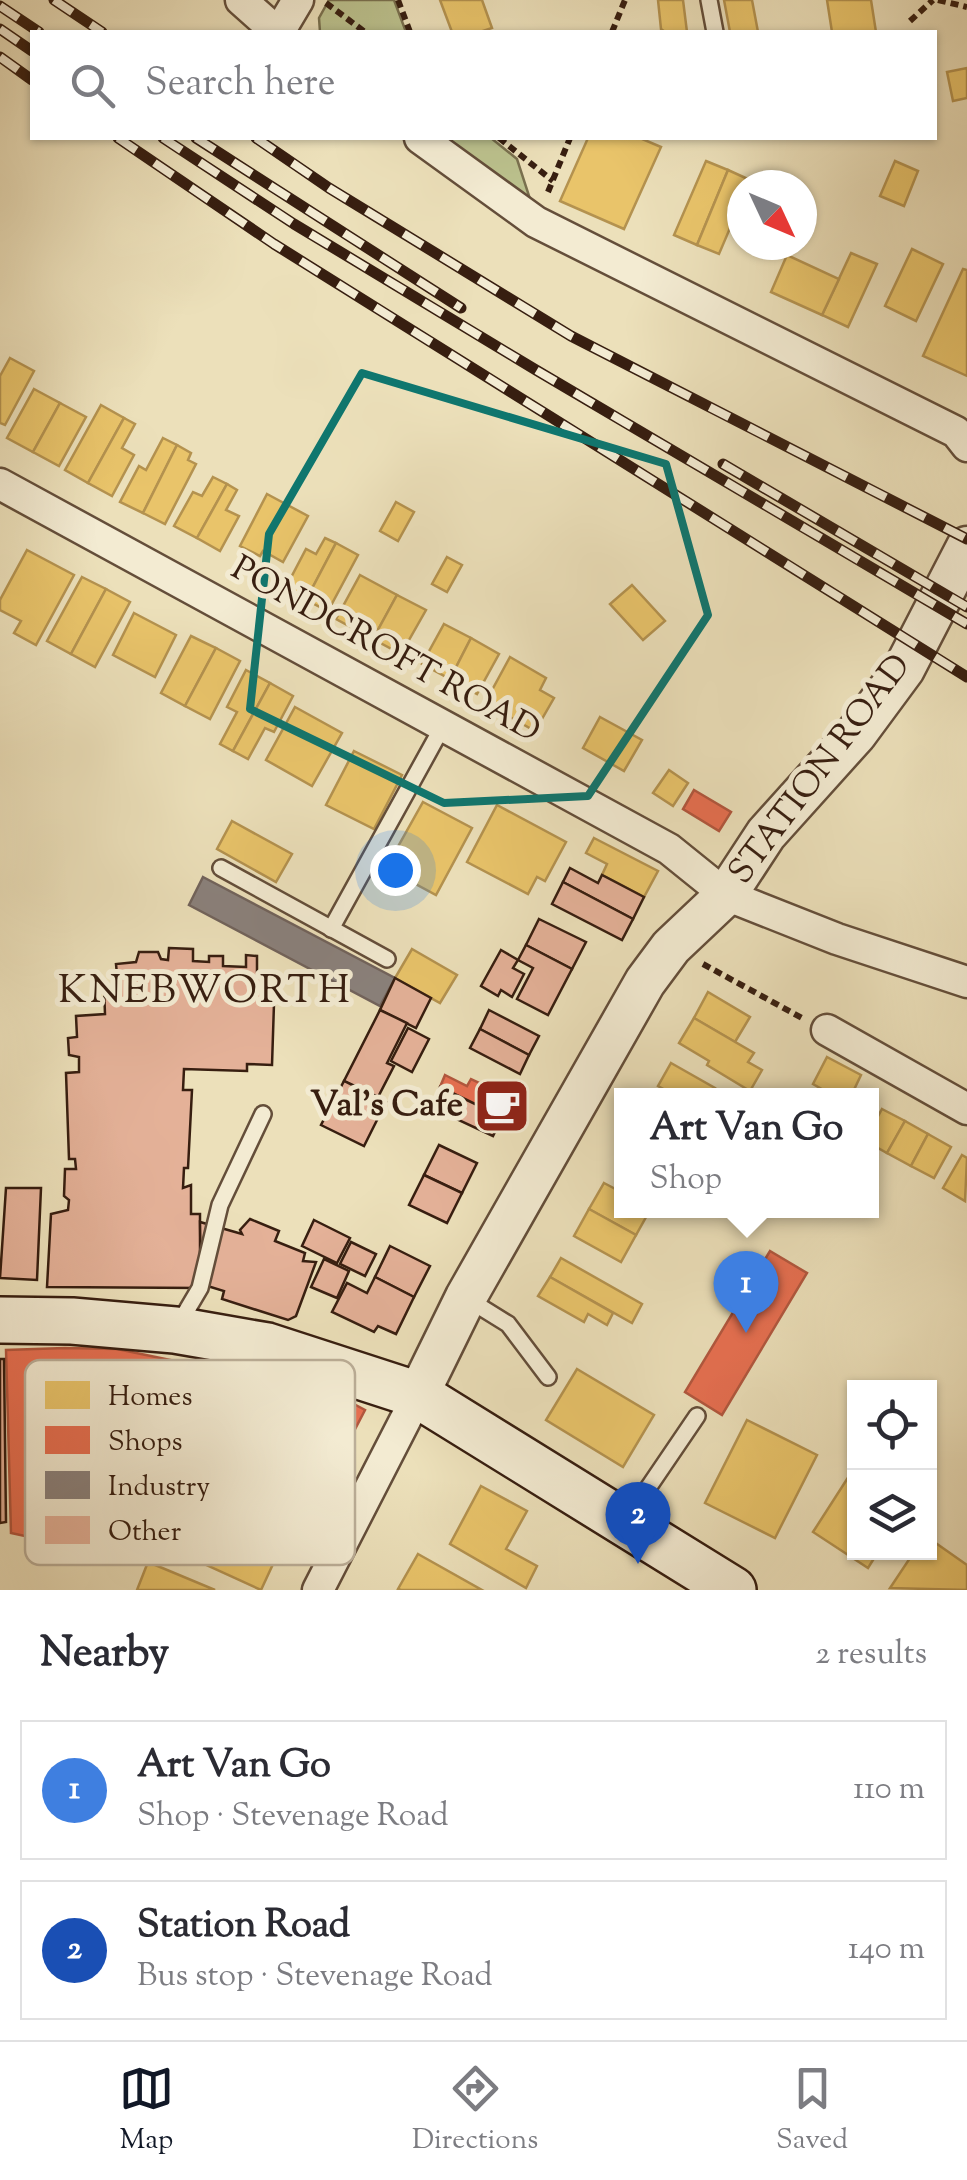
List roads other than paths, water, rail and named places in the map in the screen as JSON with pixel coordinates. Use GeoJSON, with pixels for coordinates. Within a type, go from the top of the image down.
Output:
{"type":"FeatureCollection","features":[{"type":"Feature","properties":{"kind":"main road"},"geometry":{"type":"LineString","coordinates":[[0,1320],[72,1321],[175,1330],[267,1346],[311,1360]]}},
{"type":"Feature","properties":{"kind":"main road"},"geometry":{"type":"LineString","coordinates":[[355,1374],[418,1394],[733,1590]]}},
{"type":"Feature","properties":{"kind":"street"},"geometry":{"type":"LineString","coordinates":[[241,0],[276,30]]}},
{"type":"Feature","properties":{"kind":"street"},"geometry":{"type":"LineString","coordinates":[[279,30],[298,0]]}},
{"type":"Feature","properties":{"kind":"street"},"geometry":{"type":"LineString","coordinates":[[423,140],[536,222],[956,432],[967,446]]}},
{"type":"Feature","properties":{"kind":"street","name":"PONDCROFT ROAD"},"geometry":{"type":"LineString","coordinates":[[2,491],[444,724],[668,849],[726,895],[837,939],[967,982]]}},
{"type":"Feature","properties":{"kind":"street","name":"STATION ROAD"},"geometry":{"type":"LineString","coordinates":[[418,1394],[466,1298],[645,982],[672,947],[726,895],[766,834],[856,734],[904,669],[967,547]]}},
{"type":"Feature","properties":{"kind":"street"},"geometry":{"type":"LineString","coordinates":[[827,1030],[967,1109]]}},
{"type":"Feature","properties":{"kind":"street"},"geometry":{"type":"LineString","coordinates":[[355,1517],[418,1394]]}},
{"type":"Feature","properties":{"kind":"street"},"geometry":{"type":"LineString","coordinates":[[318,1590],[331,1565]]}},
{"type":"Feature","properties":{"kind":"lane"},"geometry":{"type":"LineString","coordinates":[[709,0],[715,30]]}},
{"type":"Feature","properties":{"kind":"lane"},"geometry":{"type":"LineString","coordinates":[[331,929],[444,724]]}},
{"type":"Feature","properties":{"kind":"lane"},"geometry":{"type":"LineString","coordinates":[[221,868],[387,959]]}},
{"type":"Feature","properties":{"kind":"lane"},"geometry":{"type":"LineString","coordinates":[[175,1330],[200,1288],[220,1205],[263,1114]]}},
{"type":"Feature","properties":{"kind":"lane"},"geometry":{"type":"LineString","coordinates":[[466,1298],[508,1324],[548,1377]]}},
{"type":"Feature","properties":{"kind":"lane"},"geometry":{"type":"LineString","coordinates":[[625,1523],[696,1416]]}},
{"type":"Feature","properties":{"kind":"railway"},"geometry":{"type":"LineString","coordinates":[[54,0],[99,30]]}},
{"type":"Feature","properties":{"kind":"railway"},"geometry":{"type":"LineString","coordinates":[[0,6],[36,30]]}},
{"type":"Feature","properties":{"kind":"railway"},"geometry":{"type":"LineString","coordinates":[[0,29],[30,50]]}},
{"type":"Feature","properties":{"kind":"railway"},"geometry":{"type":"LineString","coordinates":[[0,57],[30,79]]}},
{"type":"Feature","properties":{"kind":"railway"},"geometry":{"type":"LineString","coordinates":[[121,140],[274,244],[967,677]]}},
{"type":"Feature","properties":{"kind":"railway"},"geometry":{"type":"LineString","coordinates":[[166,140],[294,224],[967,624]]}},
{"type":"Feature","properties":{"kind":"railway"},"geometry":{"type":"LineString","coordinates":[[199,140],[461,308]]}},
{"type":"Feature","properties":{"kind":"railway"},"geometry":{"type":"LineString","coordinates":[[259,140],[329,188],[571,336],[967,539]]}},
{"type":"Feature","properties":{"kind":"railway"},"geometry":{"type":"LineString","coordinates":[[723,464],[967,607]]}},
{"type":"Feature","properties":{"kind":"place","name":"Val's Cafe"},"geometry":{"type":"Point","coordinates":[502,1106]}},
{"type":"Feature","properties":{"kind":"place","name":"Art Van Go"},"geometry":{"type":"Point","coordinates":[746,1333]}},
{"type":"Feature","properties":{"kind":"place","name":"Station Road"},"geometry":{"type":"Point","coordinates":[638,1564]}},
{"type":"Feature","properties":{"kind":"district","name":"KNEBWORTH"},"geometry":{"type":"Point","coordinates":[205,992]}}]}
